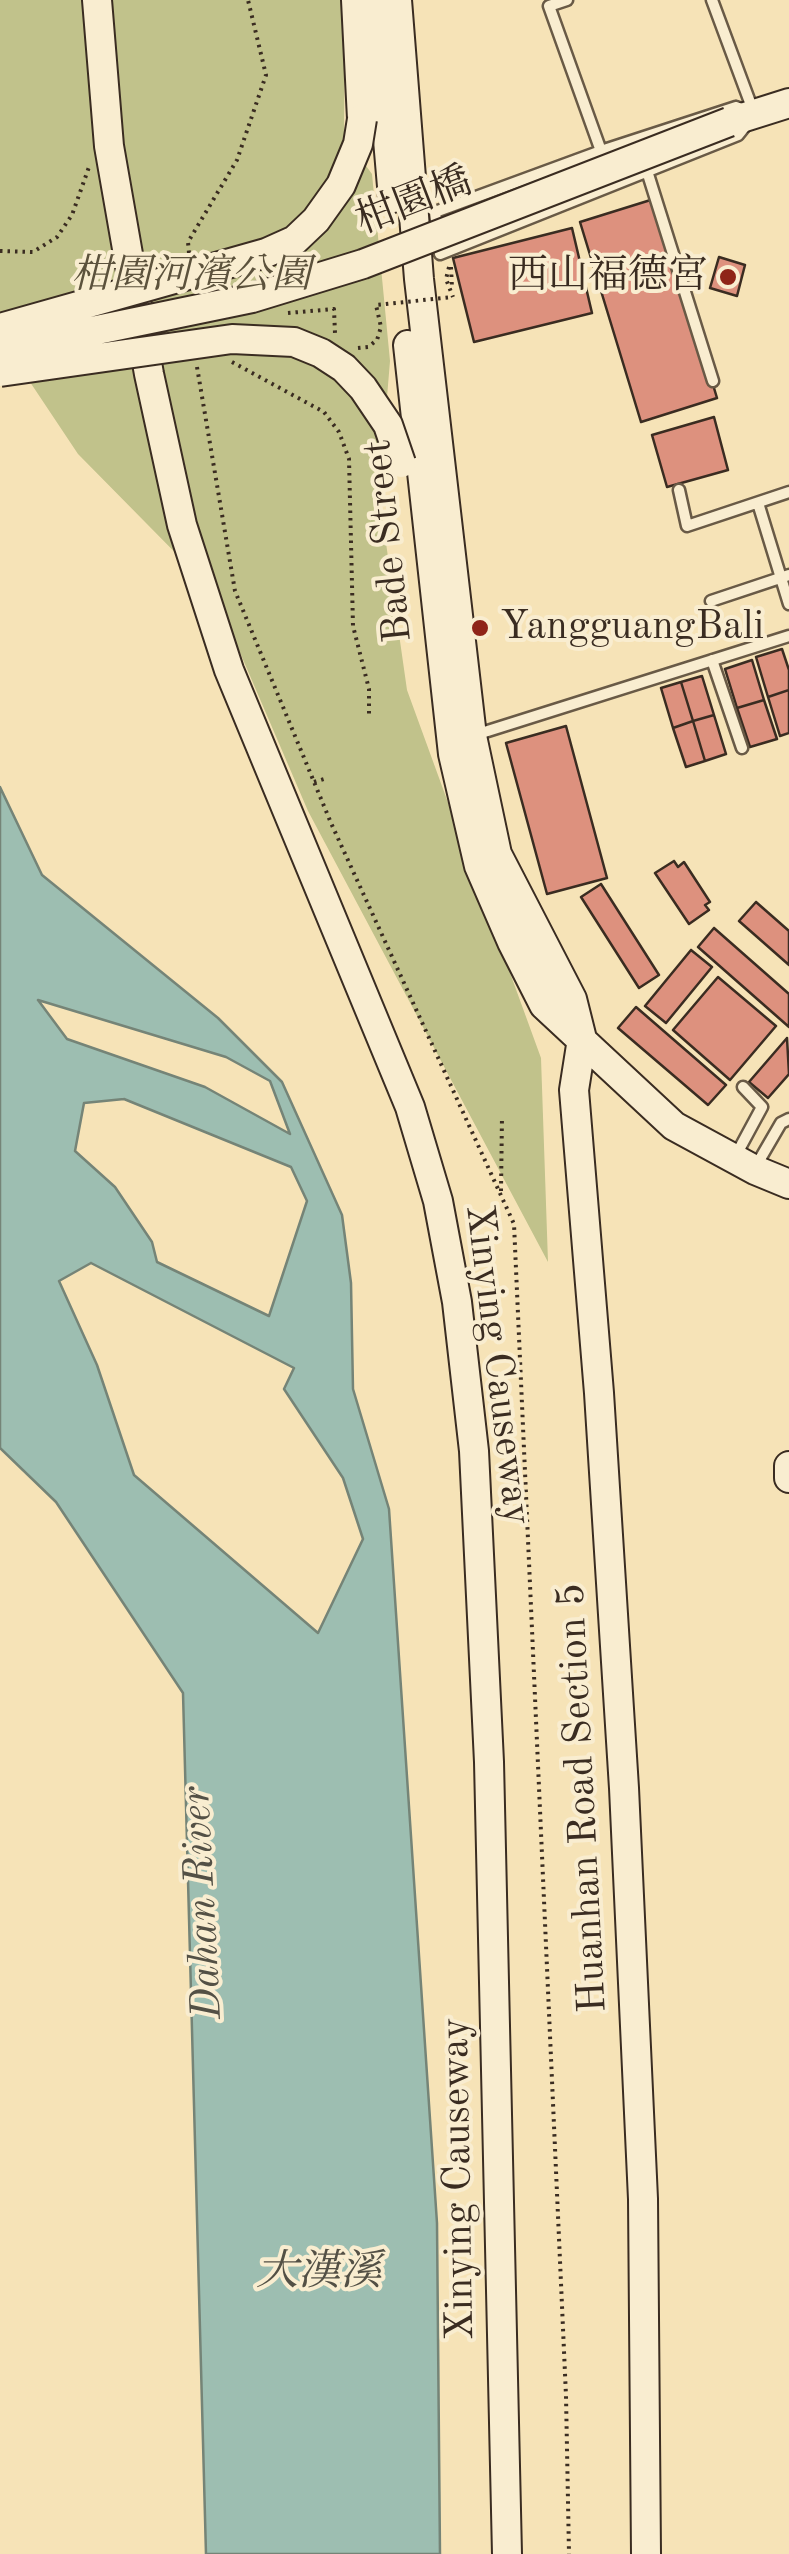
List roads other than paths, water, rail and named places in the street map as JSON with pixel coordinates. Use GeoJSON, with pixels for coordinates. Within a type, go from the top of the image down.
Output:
{"type":"FeatureCollection","features":[{"type":"Feature","properties":{"kind":"street","name":"Xinying Causeway"},"geometry":{"type":"LineString","coordinates":[[97,0],[109,146],[149,374],[182,526],[230,670],[410,1107],[438,1202],[457,1302],[474,1451],[489,1762],[507,2554]]}},
{"type":"Feature","properties":{"kind":"street"},"geometry":{"type":"LineString","coordinates":[[0,328],[266,253],[295,240],[316,220],[341,185],[358,144],[362,118],[356,0]]}},
{"type":"Feature","properties":{"kind":"street","name":"Bade Street"},"geometry":{"type":"LineString","coordinates":[[376,0],[399,268],[453,754],[479,866],[544,1005],[674,1126],[789,1184]]}},
{"type":"Feature","properties":{"kind":"street","name":"Bade Street"},"geometry":{"type":"LineString","coordinates":[[397,0],[419,279],[472,736],[497,854],[572,999],[582,1039]]}},
{"type":"Feature","properties":{"kind":"street","name":"柑園橋"},"geometry":{"type":"LineString","coordinates":[[0,350],[252,298],[363,264],[789,103]]}},
{"type":"Feature","properties":{"kind":"street"},"geometry":{"type":"LineString","coordinates":[[0,372],[232,339],[294,342],[321,352],[344,368],[388,425],[401,463],[432,724],[448,800],[479,866]]}},
{"type":"Feature","properties":{"kind":"street","name":"Huanhan Road Section 5"},"geometry":{"type":"LineString","coordinates":[[582,1039],[574,1090],[599,1394],[624,1788],[644,2199],[646,2554]]}},
{"type":"Feature","properties":{"kind":"street"},"geometry":{"type":"LineString","coordinates":[[789,1466],[789,1478]]}},
{"type":"Feature","properties":{"kind":"lane"},"geometry":{"type":"LineString","coordinates":[[567,0],[549,6],[601,151]]}},
{"type":"Feature","properties":{"kind":"lane"},"geometry":{"type":"LineString","coordinates":[[712,0],[742,118],[738,135],[440,254],[435,212],[736,107],[742,118]]}},
{"type":"Feature","properties":{"kind":"lane"},"geometry":{"type":"LineString","coordinates":[[647,171],[713,381]]}},
{"type":"Feature","properties":{"kind":"lane"},"geometry":{"type":"LineString","coordinates":[[679,490],[687,526],[789,492]]}},
{"type":"Feature","properties":{"kind":"lane"},"geometry":{"type":"LineString","coordinates":[[758,503],[785,576],[789,604]]}},
{"type":"Feature","properties":{"kind":"lane"},"geometry":{"type":"LineString","coordinates":[[711,600],[785,576]]}},
{"type":"Feature","properties":{"kind":"lane"},"geometry":{"type":"LineString","coordinates":[[472,736],[789,636]]}},
{"type":"Feature","properties":{"kind":"lane"},"geometry":{"type":"LineString","coordinates":[[712,660],[742,748]]}},
{"type":"Feature","properties":{"kind":"lane"},"geometry":{"type":"LineString","coordinates":[[743,1088],[762,1108],[744,1164]]}},
{"type":"Feature","properties":{"kind":"lane"},"geometry":{"type":"LineString","coordinates":[[744,1164],[789,1119]]}},
{"type":"Feature","properties":{"kind":"water","name":"大漢溪"},"geometry":{"type":"Polygon","coordinates":[[[0,787],[42,875],[218,1018],[282,1082],[342,1215],[351,1283],[353,1389],[389,1509],[437,2223],[440,2554],[206,2554],[183,1693],[56,1502],[0,1448],[0,787]],[[38,1000],[67,1039],[205,1087],[290,1134],[270,1081],[226,1057],[38,1000]],[[124,1099],[84,1103],[75,1151],[115,1187],[152,1242],[157,1262],[269,1316],[307,1201],[291,1167],[124,1099]],[[91,1263],[59,1281],[97,1365],[134,1475],[318,1633],[363,1539],[343,1478],[284,1389],[294,1368],[91,1263]]]}},
{"type":"Feature","properties":{"kind":"place","name":"西山福德宮"},"geometry":{"type":"Point","coordinates":[728,277]}},
{"type":"Feature","properties":{"kind":"place","name":"YangguangBali"},"geometry":{"type":"Point","coordinates":[480,628]}},
{"type":"Feature","properties":{"kind":"park label","name":"柑園河濱公園"},"geometry":{"type":"Point","coordinates":[191,277]}},
{"type":"Feature","properties":{"kind":"water label","name":"Dahan River"},"geometry":{"type":"Point","coordinates":[203,1903]}}]}
